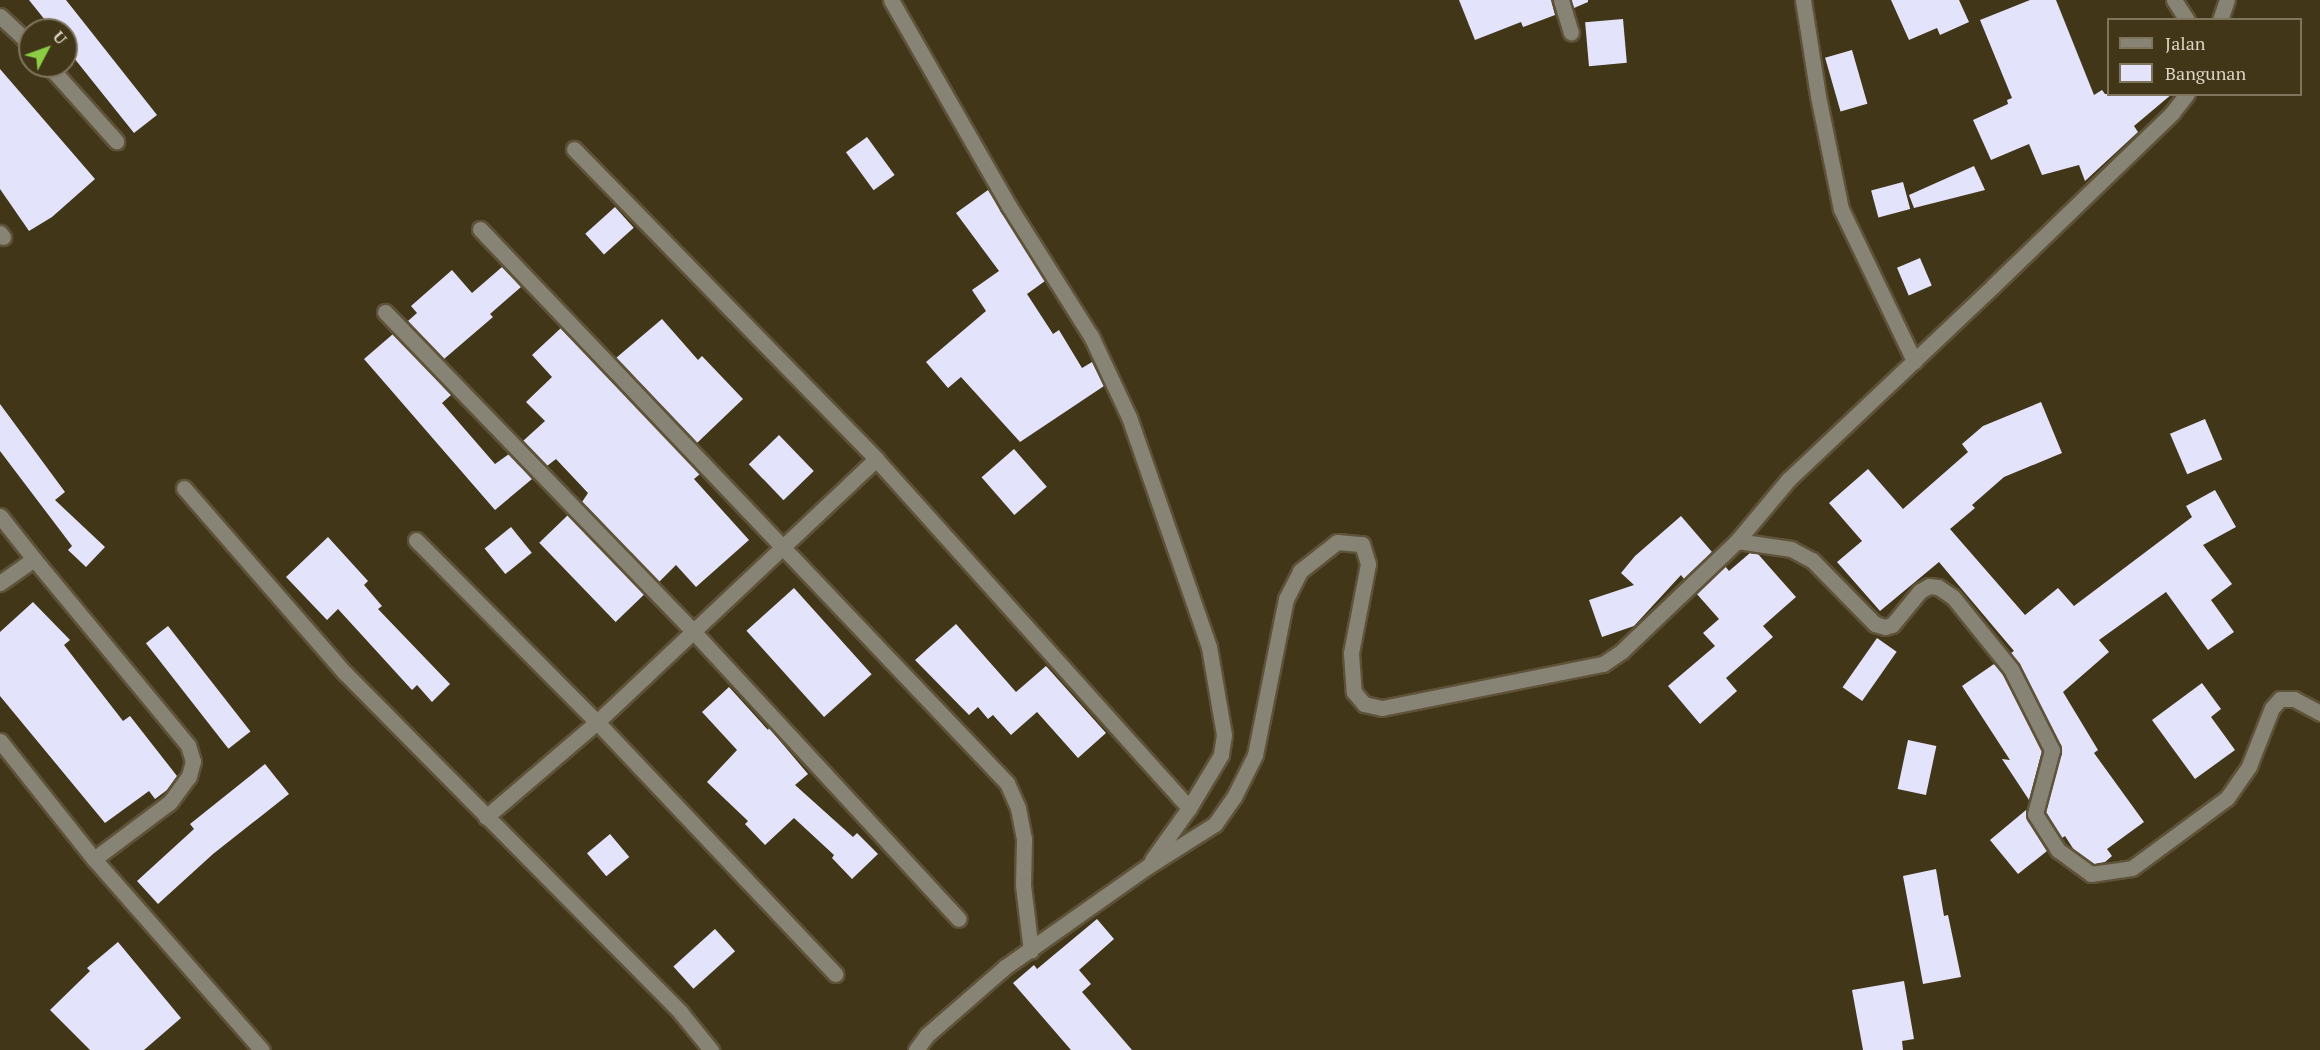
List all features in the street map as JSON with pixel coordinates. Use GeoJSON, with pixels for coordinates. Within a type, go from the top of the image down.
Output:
{"type":"FeatureCollection","features":[{"type":"Feature","properties":{"kind":"street"},"geometry":{"type":"LineString","coordinates":[[891,0],[1009,206],[1091,336],[1129,417],[1209,647],[1224,735],[1221,755],[1190,808],[1147,867]]}},
{"type":"Feature","properties":{"kind":"street"},"geometry":{"type":"LineString","coordinates":[[1561,0],[1572,33]]}},
{"type":"Feature","properties":{"kind":"street"},"geometry":{"type":"LineString","coordinates":[[1803,0],[1818,96],[1841,209],[1914,361]]}},
{"type":"Feature","properties":{"kind":"street"},"geometry":{"type":"LineString","coordinates":[[2174,0],[2186,18]]}},
{"type":"Feature","properties":{"kind":"street"},"geometry":{"type":"LineString","coordinates":[[2221,18],[2227,0]]}},
{"type":"Feature","properties":{"kind":"street"},"geometry":{"type":"LineString","coordinates":[[0,16],[18,33]]}},
{"type":"Feature","properties":{"kind":"street"},"geometry":{"type":"LineString","coordinates":[[60,78],[116,141]]}},
{"type":"Feature","properties":{"kind":"street"},"geometry":{"type":"LineString","coordinates":[[916,1050],[927,1035],[996,974],[1147,867],[1215,824],[1234,797],[1255,755],[1286,599],[1300,571],[1337,542],[1362,544],[1368,564],[1351,653],[1354,692],[1364,704],[1382,708],[1603,664],[1622,651],[1737,541],[1788,480],[2172,113],[2185,96]]}},
{"type":"Feature","properties":{"kind":"street"},"geometry":{"type":"LineString","coordinates":[[574,149],[876,459],[1190,808]]}},
{"type":"Feature","properties":{"kind":"street"},"geometry":{"type":"LineString","coordinates":[[480,229],[1007,783],[1018,808],[1024,839],[1023,885],[1031,951]]}},
{"type":"Feature","properties":{"kind":"street"},"geometry":{"type":"LineString","coordinates":[[385,312],[692,630],[960,919]]}},
{"type":"Feature","properties":{"kind":"street"},"geometry":{"type":"LineString","coordinates":[[486,817],[597,722],[876,459]]}},
{"type":"Feature","properties":{"kind":"street"},"geometry":{"type":"LineString","coordinates":[[184,488],[345,673],[681,1013],[711,1050]]}},
{"type":"Feature","properties":{"kind":"street"},"geometry":{"type":"LineString","coordinates":[[0,516],[188,745],[193,761],[189,776],[170,802],[94,859]]}},
{"type":"Feature","properties":{"kind":"street"},"geometry":{"type":"LineString","coordinates":[[416,540],[597,722],[835,974]]}},
{"type":"Feature","properties":{"kind":"street"},"geometry":{"type":"LineString","coordinates":[[1737,541],[1791,549],[1812,560],[1875,624],[1885,627],[1892,625],[1920,591],[1929,586],[1938,587],[1953,597],[2011,669],[2052,750],[2036,814],[2058,850],[2091,874],[2132,868],[2227,798],[2248,766],[2272,708],[2280,699],[2294,699],[2320,713]]}},
{"type":"Feature","properties":{"kind":"street"},"geometry":{"type":"LineString","coordinates":[[0,583],[34,559]]}},
{"type":"Feature","properties":{"kind":"street"},"geometry":{"type":"LineString","coordinates":[[0,741],[94,859],[262,1050]]}},
{"type":"Feature","properties":{"kind":"building"},"geometry":{"type":"Polygon","coordinates":[[[29,0],[66,0],[157,115],[134,133],[78,63],[78,18],[43,18],[29,0]]]}},
{"type":"Feature","properties":{"kind":"building"},"geometry":{"type":"Polygon","coordinates":[[[1459,0],[1551,0],[1555,15],[1523,27],[1521,22],[1475,40],[1459,0]]]}},
{"type":"Feature","properties":{"kind":"building"},"geometry":{"type":"Polygon","coordinates":[[[1571,0],[1588,0],[1588,2],[1574,8],[1571,0]]]}},
{"type":"Feature","properties":{"kind":"building"},"geometry":{"type":"Polygon","coordinates":[[[1891,0],[1959,0],[1969,22],[1940,35],[1937,28],[1909,40],[1891,0]]]}},
{"type":"Feature","properties":{"kind":"building"},"geometry":{"type":"Polygon","coordinates":[[[2030,0],[2056,0],[2094,95],[2102,90],[2107,96],[2170,96],[2134,126],[2138,132],[2085,181],[2079,165],[2042,175],[2029,144],[1991,160],[1973,120],[2008,104],[2007,100],[2012,98],[1980,20],[2030,0]]]}},
{"type":"Feature","properties":{"kind":"building"},"geometry":{"type":"Polygon","coordinates":[[[1623,19],[1627,63],[1589,66],[1585,22],[1623,19]]]}},
{"type":"Feature","properties":{"kind":"building"},"geometry":{"type":"Polygon","coordinates":[[[1852,50],[1867,104],[1841,112],[1825,58],[1852,50]]]}},
{"type":"Feature","properties":{"kind":"building"},"geometry":{"type":"Polygon","coordinates":[[[0,69],[95,179],[52,217],[29,231],[0,189],[0,69]]]}},
{"type":"Feature","properties":{"kind":"building"},"geometry":{"type":"Polygon","coordinates":[[[867,137],[895,175],[874,190],[846,152],[867,137]]]}},
{"type":"Feature","properties":{"kind":"building"},"geometry":{"type":"Polygon","coordinates":[[[1974,166],[1985,190],[1914,208],[1909,195],[1974,166]]]}},
{"type":"Feature","properties":{"kind":"building"},"geometry":{"type":"Polygon","coordinates":[[[1903,182],[1910,209],[1878,218],[1871,191],[1903,182]]]}},
{"type":"Feature","properties":{"kind":"building"},"geometry":{"type":"Polygon","coordinates":[[[988,190],[1045,281],[1027,294],[1053,334],[1059,330],[1082,368],[1092,362],[1104,386],[1020,442],[961,377],[948,388],[926,362],[986,311],[972,290],[999,271],[956,213],[988,190]]]}},
{"type":"Feature","properties":{"kind":"building"},"geometry":{"type":"Polygon","coordinates":[[[615,207],[634,228],[604,255],[585,234],[615,207]]]}},
{"type":"Feature","properties":{"kind":"building"},"geometry":{"type":"Polygon","coordinates":[[[1920,258],[1932,286],[1909,295],[1897,268],[1920,258]]]}},
{"type":"Feature","properties":{"kind":"building"},"geometry":{"type":"Polygon","coordinates":[[[502,267],[521,287],[490,314],[493,317],[444,359],[408,321],[417,313],[411,306],[452,270],[472,293],[502,267]]]}},
{"type":"Feature","properties":{"kind":"building"},"geometry":{"type":"Polygon","coordinates":[[[662,319],[698,360],[702,356],[743,399],[697,443],[616,358],[662,319]]]}},
{"type":"Feature","properties":{"kind":"building"},"geometry":{"type":"Polygon","coordinates":[[[561,328],[700,474],[694,479],[749,540],[696,587],[676,565],[659,582],[582,502],[588,493],[556,459],[547,466],[523,441],[545,421],[526,402],[552,377],[532,355],[561,328]]]}},
{"type":"Feature","properties":{"kind":"building"},"geometry":{"type":"Polygon","coordinates":[[[393,334],[451,395],[442,403],[495,464],[509,454],[532,479],[495,510],[364,359],[393,334]]]}},
{"type":"Feature","properties":{"kind":"building"},"geometry":{"type":"Polygon","coordinates":[[[2041,402],[2062,453],[2004,477],[1972,505],[1975,508],[1950,529],[2025,615],[2058,588],[2074,606],[2192,517],[2186,506],[2215,490],[2236,527],[2203,545],[2232,584],[2211,600],[2234,632],[2208,650],[2166,592],[2099,640],[2109,652],[2063,692],[2098,750],[2094,753],[2144,822],[2107,849],[2112,856],[2105,862],[2094,864],[2074,850],[2065,836],[2062,838],[2046,812],[2061,746],[2020,665],[2011,653],[2014,651],[1939,562],[1880,611],[1837,562],[1862,541],[1829,503],[1868,469],[1903,509],[1968,452],[1962,444],[1983,426],[2041,402]]]}},
{"type":"Feature","properties":{"kind":"building"},"geometry":{"type":"Polygon","coordinates":[[[0,404],[65,492],[55,500],[105,547],[86,567],[68,550],[72,546],[0,451],[0,404]]]}},
{"type":"Feature","properties":{"kind":"building"},"geometry":{"type":"Polygon","coordinates":[[[2205,419],[2222,460],[2187,474],[2170,434],[2205,419]]]}},
{"type":"Feature","properties":{"kind":"building"},"geometry":{"type":"Polygon","coordinates":[[[779,435],[814,471],[784,500],[749,464],[779,435]]]}},
{"type":"Feature","properties":{"kind":"building"},"geometry":{"type":"Polygon","coordinates":[[[1014,449],[1047,487],[1014,515],[982,477],[1014,449]]]}},
{"type":"Feature","properties":{"kind":"building"},"geometry":{"type":"Polygon","coordinates":[[[568,515],[644,594],[616,622],[539,543],[568,515]]]}},
{"type":"Feature","properties":{"kind":"building"},"geometry":{"type":"Polygon","coordinates":[[[1681,516],[1712,552],[1684,579],[1681,575],[1634,626],[1602,637],[1589,600],[1634,585],[1621,573],[1635,556],[1681,516]]]}},
{"type":"Feature","properties":{"kind":"building"},"geometry":{"type":"Polygon","coordinates":[[[511,527],[532,553],[505,574],[485,548],[511,527]]]}},
{"type":"Feature","properties":{"kind":"building"},"geometry":{"type":"Polygon","coordinates":[[[328,537],[368,581],[364,585],[382,606],[378,609],[450,684],[432,702],[417,685],[412,690],[338,609],[327,620],[286,577],[328,537]]]}},
{"type":"Feature","properties":{"kind":"building"},"geometry":{"type":"Polygon","coordinates":[[[1750,553],[1758,554],[1796,597],[1763,626],[1773,637],[1726,678],[1737,691],[1700,724],[1668,686],[1715,646],[1703,633],[1719,619],[1696,593],[1725,566],[1729,571],[1750,553]]]}},
{"type":"Feature","properties":{"kind":"building"},"geometry":{"type":"Polygon","coordinates":[[[794,588],[872,674],[824,717],[746,631],[794,588]]]}},
{"type":"Feature","properties":{"kind":"building"},"geometry":{"type":"Polygon","coordinates":[[[33,602],[70,640],[64,645],[123,721],[130,716],[177,776],[167,790],[155,799],[149,791],[105,823],[0,696],[0,632],[33,602]]]}},
{"type":"Feature","properties":{"kind":"building"},"geometry":{"type":"Polygon","coordinates":[[[956,624],[1016,692],[1046,666],[1106,733],[1078,758],[1037,712],[1011,735],[993,715],[988,719],[978,707],[969,715],[915,660],[956,624]]]}},
{"type":"Feature","properties":{"kind":"building"},"geometry":{"type":"Polygon","coordinates":[[[168,626],[250,732],[228,749],[146,643],[168,626]]]}},
{"type":"Feature","properties":{"kind":"building"},"geometry":{"type":"Polygon","coordinates":[[[1877,638],[1897,652],[1862,701],[1843,687],[1877,638]]]}},
{"type":"Feature","properties":{"kind":"building"},"geometry":{"type":"Polygon","coordinates":[[[1994,664],[2003,674],[2042,751],[2029,800],[2002,759],[2010,760],[1962,686],[1994,664]]]}},
{"type":"Feature","properties":{"kind":"building"},"geometry":{"type":"Polygon","coordinates":[[[2202,683],[2221,709],[2211,717],[2235,750],[2195,779],[2152,720],[2202,683]]]}},
{"type":"Feature","properties":{"kind":"building"},"geometry":{"type":"Polygon","coordinates":[[[729,687],[768,730],[769,728],[808,774],[795,785],[853,837],[857,833],[878,854],[852,879],[832,858],[834,855],[794,818],[765,845],[745,824],[748,821],[707,782],[737,750],[702,712],[729,687]]]}},
{"type":"Feature","properties":{"kind":"building"},"geometry":{"type":"Polygon","coordinates":[[[1908,740],[1936,746],[1926,795],[1898,789],[1908,740]]]}},
{"type":"Feature","properties":{"kind":"building"},"geometry":{"type":"Polygon","coordinates":[[[265,764],[289,794],[213,854],[158,904],[137,881],[194,829],[190,824],[265,764]]]}},
{"type":"Feature","properties":{"kind":"building"},"geometry":{"type":"Polygon","coordinates":[[[2026,810],[2027,819],[2047,851],[2018,874],[1990,840],[2026,810]]]}},
{"type":"Feature","properties":{"kind":"building"},"geometry":{"type":"Polygon","coordinates":[[[610,834],[629,857],[606,876],[587,853],[610,834]]]}},
{"type":"Feature","properties":{"kind":"building"},"geometry":{"type":"Polygon","coordinates":[[[1936,869],[1944,916],[1948,915],[1961,977],[1923,984],[1903,876],[1936,869]]]}},
{"type":"Feature","properties":{"kind":"building"},"geometry":{"type":"Polygon","coordinates":[[[1097,919],[1114,939],[1079,970],[1091,984],[1082,992],[1132,1050],[1071,1050],[1013,983],[1034,965],[1037,969],[1097,919]]]}},
{"type":"Feature","properties":{"kind":"building"},"geometry":{"type":"Polygon","coordinates":[[[715,929],[735,951],[693,989],[673,966],[715,929]]]}},
{"type":"Feature","properties":{"kind":"building"},"geometry":{"type":"Polygon","coordinates":[[[118,942],[181,1018],[144,1050],[90,1050],[50,1010],[90,971],[87,968],[118,942]]]}},
{"type":"Feature","properties":{"kind":"building"},"geometry":{"type":"Polygon","coordinates":[[[1904,981],[1914,1039],[1902,1041],[1903,1050],[1863,1050],[1852,990],[1904,981]]]}}]}
